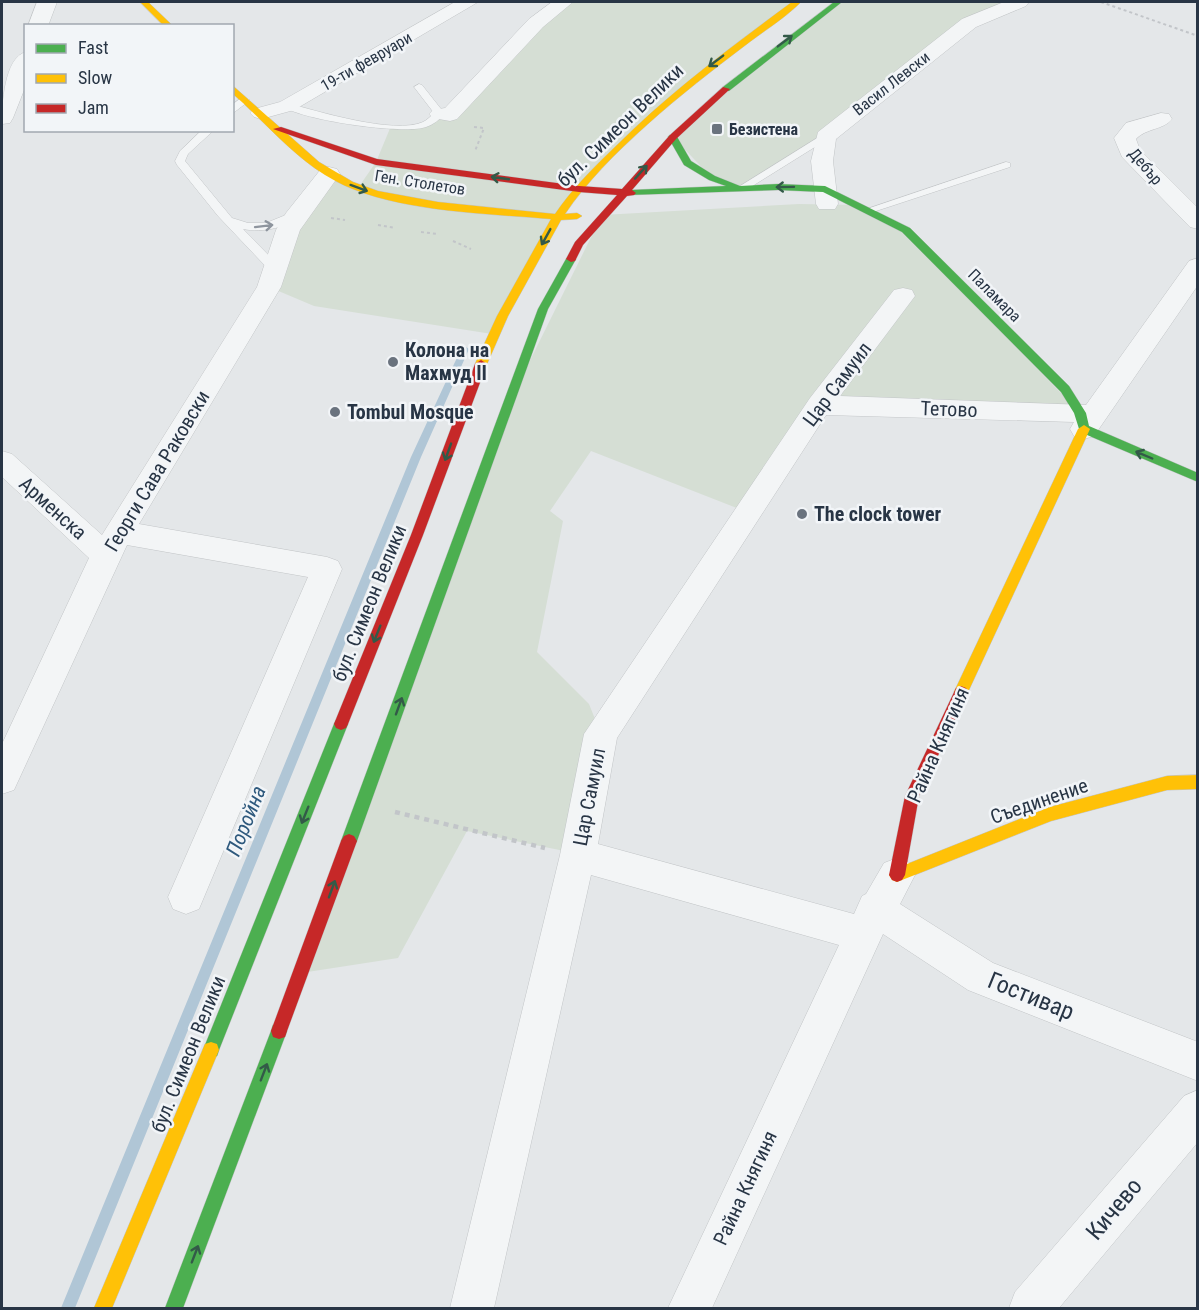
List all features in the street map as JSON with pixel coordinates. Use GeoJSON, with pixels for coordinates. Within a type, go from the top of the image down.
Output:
{"type":"FeatureCollection","features":[{"type":"Feature","properties":{"kind":"main road"},"geometry":{"type":"LineString","coordinates":[[144,2],[167,24]]}},
{"type":"Feature","properties":{"kind":"main road","name":"бул. Симеон Велики"},"geometry":{"type":"LineString","coordinates":[[103,1308],[173,1144],[417,535],[492,334],[557,217],[579,189],[671,99],[710,66],[797,2]]}},
{"type":"Feature","properties":{"kind":"main road"},"geometry":{"type":"LineString","coordinates":[[174,1308],[363,804],[543,309],[579,244],[602,215],[673,137],[744,72],[838,2]]}},
{"type":"Feature","properties":{"kind":"main road","name":"Ген. Столетов"},"geometry":{"type":"LineString","coordinates":[[234,90],[329,174],[358,188],[397,199],[557,217],[625,214]]}},
{"type":"Feature","properties":{"kind":"main road"},"geometry":{"type":"LineString","coordinates":[[278,129],[325,147],[376,162],[622,193],[811,186],[820,199],[864,208]]}},
{"type":"Feature","properties":{"kind":"main road"},"geometry":{"type":"LineString","coordinates":[[673,137],[687,163],[712,178],[742,188]]}},
{"type":"Feature","properties":{"kind":"main road","name":"Паламара"},"geometry":{"type":"LineString","coordinates":[[864,208],[906,230],[1065,389],[1082,421]]}},
{"type":"Feature","properties":{"kind":"main road","name":"Тетово"},"geometry":{"type":"LineString","coordinates":[[1082,421],[1197,478]]}},
{"type":"Feature","properties":{"kind":"main road","name":"Райна Княгиня"},"geometry":{"type":"LineString","coordinates":[[897,874],[912,796],[1082,421]]}},
{"type":"Feature","properties":{"kind":"main road","name":"Съединение"},"geometry":{"type":"LineString","coordinates":[[897,874],[1050,814],[1167,783],[1197,782]]}},
{"type":"Feature","properties":{"kind":"street"},"geometry":{"type":"LineString","coordinates":[[39,24],[47,2]]}},
{"type":"Feature","properties":{"kind":"street","name":"19-ти февруари"},"geometry":{"type":"LineString","coordinates":[[261,113],[287,106],[468,2]]}},
{"type":"Feature","properties":{"kind":"street"},"geometry":{"type":"LineString","coordinates":[[440,114],[450,115],[536,23],[563,2]]}},
{"type":"Feature","properties":{"kind":"street"},"geometry":{"type":"LineString","coordinates":[[969,23],[989,2]]}},
{"type":"Feature","properties":{"kind":"street","name":"Васил Левски"},"geometry":{"type":"LineString","coordinates":[[826,137],[969,23],[1019,2]]}},
{"type":"Feature","properties":{"kind":"street"},"geometry":{"type":"LineString","coordinates":[[2,118],[24,63]]}},
{"type":"Feature","properties":{"kind":"street","name":"Дебър"},"geometry":{"type":"LineString","coordinates":[[1161,119],[1134,128],[1125,138],[1130,152],[1197,222]]}},
{"type":"Feature","properties":{"kind":"street"},"geometry":{"type":"LineString","coordinates":[[820,199],[826,137]]}},
{"type":"Feature","properties":{"kind":"street","name":"Георги Сава Раковски"},"geometry":{"type":"LineString","coordinates":[[2,779],[10,742],[112,543],[269,287],[288,230],[298,213],[329,174]]}},
{"type":"Feature","properties":{"kind":"street","name":"Райна Княгиня"},"geometry":{"type":"LineString","coordinates":[[1082,421],[1197,266]]}},
{"type":"Feature","properties":{"kind":"street","name":"Цар Самуил"},"geometry":{"type":"LineString","coordinates":[[472,1308],[578,855],[601,734],[819,405],[903,296]]}},
{"type":"Feature","properties":{"kind":"street","name":"Тетово"},"geometry":{"type":"LineString","coordinates":[[819,405],[1082,421]]}},
{"type":"Feature","properties":{"kind":"street","name":"Арменска"},"geometry":{"type":"LineString","coordinates":[[2,461],[112,543]]}},
{"type":"Feature","properties":{"kind":"street"},"geometry":{"type":"LineString","coordinates":[[112,543],[327,569],[186,897]]}},
{"type":"Feature","properties":{"kind":"street","name":"Гостивар"},"geometry":{"type":"LineString","coordinates":[[578,855],[869,921],[981,977],[1197,1062]]}},
{"type":"Feature","properties":{"kind":"street","name":"Райна Княгиня"},"geometry":{"type":"LineString","coordinates":[[690,1308],[869,921],[897,874]]}},
{"type":"Feature","properties":{"kind":"street","name":"Кичево"},"geometry":{"type":"LineString","coordinates":[[1031,1308],[1197,1110]]}},
{"type":"Feature","properties":{"kind":"lane"},"geometry":{"type":"LineString","coordinates":[[287,106],[357,123],[391,126],[425,125],[440,114],[419,87]]}},
{"type":"Feature","properties":{"kind":"lane"},"geometry":{"type":"LineString","coordinates":[[234,109],[245,100]]}},
{"type":"Feature","properties":{"kind":"lane"},"geometry":{"type":"LineString","coordinates":[[208,132],[184,153],[180,161],[228,220],[275,269]]}},
{"type":"Feature","properties":{"kind":"lane"},"geometry":{"type":"LineString","coordinates":[[742,188],[826,137]]}},
{"type":"Feature","properties":{"kind":"lane"},"geometry":{"type":"LineString","coordinates":[[864,208],[1006,165]]}},
{"type":"Feature","properties":{"kind":"lane"},"geometry":{"type":"LineString","coordinates":[[228,220],[247,227],[258,227],[273,225],[298,213]]}},
{"type":"Feature","properties":{"kind":"path"},"geometry":{"type":"LineString","coordinates":[[1101,2],[1197,36]]}},
{"type":"Feature","properties":{"kind":"path"},"geometry":{"type":"LineString","coordinates":[[378,225],[395,228]]}},
{"type":"Feature","properties":{"kind":"path"},"geometry":{"type":"LineString","coordinates":[[421,232],[437,234]]}},
{"type":"Feature","properties":{"kind":"path"},"geometry":{"type":"LineString","coordinates":[[453,241],[471,249]]}},
{"type":"Feature","properties":{"kind":"path"},"geometry":{"type":"LineString","coordinates":[[363,804],[467,831],[578,855]]}},
{"type":"Feature","properties":{"kind":"shaded area"},"geometry":{"type":"Polygon","coordinates":[[[563,2],[797,2],[710,66],[579,189],[492,334],[314,306],[269,287],[329,174],[358,188],[376,162],[391,126],[425,125],[440,114],[536,23],[563,2]]]}},
{"type":"Feature","properties":{"kind":"shaded area"},"geometry":{"type":"Polygon","coordinates":[[[838,2],[1019,2],[969,23],[835,127],[742,188],[712,178],[673,137],[744,72],[838,2]]]}},
{"type":"Feature","properties":{"kind":"shaded area"},"geometry":{"type":"Polygon","coordinates":[[[799,204],[860,205],[906,230],[1080,413],[819,406],[747,512],[591,451],[550,511],[563,521],[537,652],[589,704],[601,734],[579,854],[467,831],[398,958],[301,973],[507,407],[602,215],[799,204]]]}},
{"type":"Feature","properties":{"kind":"waterway","name":"Поройна"},"geometry":{"type":"LineString","coordinates":[[68,1308],[416,457],[465,349]]}},
{"type":"Feature","properties":{"kind":"traffic: fast"},"geometry":{"type":"LineString","coordinates":[[726,89],[838,2]]}},
{"type":"Feature","properties":{"kind":"traffic: fast"},"geometry":{"type":"LineString","coordinates":[[673,137],[687,163],[712,178],[735,186]]}},
{"type":"Feature","properties":{"kind":"traffic: fast"},"geometry":{"type":"LineString","coordinates":[[631,193],[778,187],[825,189],[906,230],[1065,389],[1080,413],[1084,429]]}},
{"type":"Feature","properties":{"kind":"traffic: fast"},"geometry":{"type":"LineString","coordinates":[[349,841],[543,309],[571,259]]}},
{"type":"Feature","properties":{"kind":"traffic: fast"},"geometry":{"type":"LineString","coordinates":[[1084,429],[1198,478]]}},
{"type":"Feature","properties":{"kind":"traffic: fast"},"geometry":{"type":"LineString","coordinates":[[211,1050],[341,724]]}},
{"type":"Feature","properties":{"kind":"traffic: fast"},"geometry":{"type":"LineString","coordinates":[[174,1308],[279,1031]]}},
{"type":"Feature","properties":{"kind":"traffic: slow"},"geometry":{"type":"LineString","coordinates":[[144,2],[167,24]]}},
{"type":"Feature","properties":{"kind":"traffic: slow"},"geometry":{"type":"LineString","coordinates":[[481,364],[502,316],[545,238],[579,189],[629,137],[656,113],[711,67],[797,2]]}},
{"type":"Feature","properties":{"kind":"traffic: slow"},"geometry":{"type":"LineString","coordinates":[[234,90],[303,154],[328,173],[349,184],[376,193],[438,205],[557,217],[577,216]]}},
{"type":"Feature","properties":{"kind":"traffic: slow"},"geometry":{"type":"LineString","coordinates":[[961,692],[1084,429]]}},
{"type":"Feature","properties":{"kind":"traffic: slow"},"geometry":{"type":"LineString","coordinates":[[897,875],[1050,814],[1167,783],[1198,782]]}},
{"type":"Feature","properties":{"kind":"traffic: slow"},"geometry":{"type":"LineString","coordinates":[[103,1308],[211,1050]]}},
{"type":"Feature","properties":{"kind":"traffic: jam"},"geometry":{"type":"LineString","coordinates":[[571,259],[579,244],[673,137],[726,89]]}},
{"type":"Feature","properties":{"kind":"traffic: jam"},"geometry":{"type":"LineString","coordinates":[[278,129],[376,162],[579,189],[631,193]]}},
{"type":"Feature","properties":{"kind":"traffic: jam"},"geometry":{"type":"LineString","coordinates":[[341,724],[417,535],[481,364]]}},
{"type":"Feature","properties":{"kind":"traffic: jam"},"geometry":{"type":"LineString","coordinates":[[897,875],[912,796],[961,692]]}},
{"type":"Feature","properties":{"kind":"traffic: jam"},"geometry":{"type":"LineString","coordinates":[[279,1031],[349,841]]}},
{"type":"Feature","properties":{"kind":"place","name":"Безистена"},"geometry":{"type":"Point","coordinates":[717,129]}},
{"type":"Feature","properties":{"kind":"place","name":"Колона на Махмуд II"},"geometry":{"type":"Point","coordinates":[393,362]}},
{"type":"Feature","properties":{"kind":"place","name":"Tombul Mosque"},"geometry":{"type":"Point","coordinates":[335,412]}},
{"type":"Feature","properties":{"kind":"place","name":"The clock tower"},"geometry":{"type":"Point","coordinates":[802,514]}}]}
